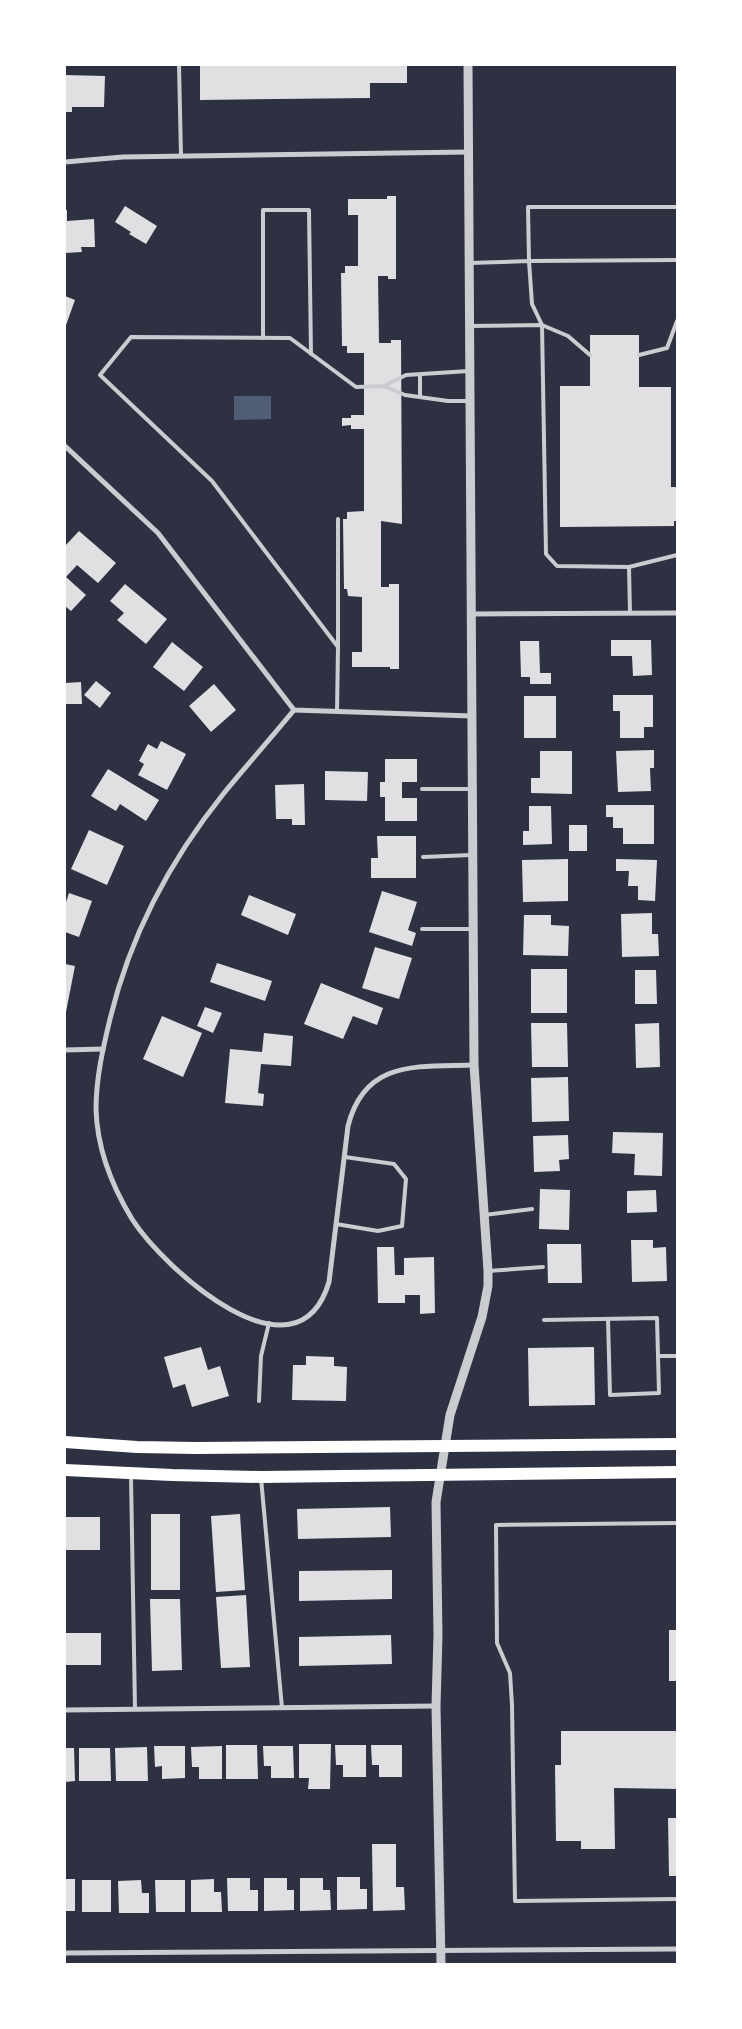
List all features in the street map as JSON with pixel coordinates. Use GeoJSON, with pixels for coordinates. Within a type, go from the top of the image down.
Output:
{"type":"FeatureCollection","features":[{"type":"Feature","properties":{"kind":"main road"},"geometry":{"type":"LineString","coordinates":[[65,1442],[136,1447],[197,1448],[677,1444]]}},
{"type":"Feature","properties":{"kind":"main road"},"geometry":{"type":"LineString","coordinates":[[65,1470],[131,1474],[261,1477],[440,1473],[677,1472]]}},
{"type":"Feature","properties":{"kind":"street"},"geometry":{"type":"LineString","coordinates":[[441,1964],[436,1706],[438,1635],[436,1502],[450,1415],[482,1317],[488,1286],[474,1065],[468,65]]}},
{"type":"Feature","properties":{"kind":"street"},"geometry":{"type":"LineString","coordinates":[[65,162],[123,157],[468,152]]}},
{"type":"Feature","properties":{"kind":"street"},"geometry":{"type":"LineString","coordinates":[[65,446],[158,534],[294,710],[472,716]]}},
{"type":"Feature","properties":{"kind":"street"},"geometry":{"type":"LineString","coordinates":[[471,614],[677,612]]}},
{"type":"Feature","properties":{"kind":"street"},"geometry":{"type":"LineString","coordinates":[[294,710],[223,794],[189,841],[153,903],[126,966],[115,999],[103,1049],[96,1094],[99,1136],[104,1160],[117,1191],[132,1218],[161,1256],[184,1278],[210,1298],[237,1313],[269,1324],[284,1325],[300,1321],[314,1312],[324,1298],[329,1282],[352,1111],[370,1084],[383,1075],[398,1069],[474,1065]]}},
{"type":"Feature","properties":{"kind":"street"},"geometry":{"type":"LineString","coordinates":[[65,1050],[103,1049]]}},
{"type":"Feature","properties":{"kind":"street"},"geometry":{"type":"LineString","coordinates":[[65,1710],[436,1706]]}},
{"type":"Feature","properties":{"kind":"street"},"geometry":{"type":"LineString","coordinates":[[65,1953],[677,1949]]}},
{"type":"Feature","properties":{"kind":"lane"},"geometry":{"type":"LineString","coordinates":[[179,65],[181,156]]}},
{"type":"Feature","properties":{"kind":"lane"},"geometry":{"type":"LineString","coordinates":[[677,207],[528,207],[532,304],[542,325],[546,554],[556,566],[629,567],[677,555]]}},
{"type":"Feature","properties":{"kind":"lane"},"geometry":{"type":"LineString","coordinates":[[263,338],[263,210],[309,210],[311,354]]}},
{"type":"Feature","properties":{"kind":"lane"},"geometry":{"type":"LineString","coordinates":[[469,263],[677,260]]}},
{"type":"Feature","properties":{"kind":"lane"},"geometry":{"type":"LineString","coordinates":[[639,355],[667,348],[677,321]]}},
{"type":"Feature","properties":{"kind":"lane"},"geometry":{"type":"LineString","coordinates":[[469,326],[542,325],[568,336],[590,355]]}},
{"type":"Feature","properties":{"kind":"lane"},"geometry":{"type":"LineString","coordinates":[[338,647],[212,481],[100,375],[131,337],[290,338],[356,387],[384,386],[406,375],[469,372]]}},
{"type":"Feature","properties":{"kind":"lane"},"geometry":{"type":"LineString","coordinates":[[420,375],[420,397]]}},
{"type":"Feature","properties":{"kind":"lane"},"geometry":{"type":"LineString","coordinates":[[384,386],[405,395],[448,401],[469,401]]}},
{"type":"Feature","properties":{"kind":"lane"},"geometry":{"type":"LineString","coordinates":[[337,712],[338,519]]}},
{"type":"Feature","properties":{"kind":"lane"},"geometry":{"type":"LineString","coordinates":[[629,567],[630,613]]}},
{"type":"Feature","properties":{"kind":"lane"},"geometry":{"type":"LineString","coordinates":[[422,789],[472,789]]}},
{"type":"Feature","properties":{"kind":"lane"},"geometry":{"type":"LineString","coordinates":[[424,857],[472,855]]}},
{"type":"Feature","properties":{"kind":"lane"},"geometry":{"type":"LineString","coordinates":[[422,929],[473,929]]}},
{"type":"Feature","properties":{"kind":"lane"},"geometry":{"type":"LineString","coordinates":[[336,1224],[378,1231],[402,1226],[406,1179],[394,1164],[345,1157]]}},
{"type":"Feature","properties":{"kind":"lane"},"geometry":{"type":"LineString","coordinates":[[484,1215],[532,1209]]}},
{"type":"Feature","properties":{"kind":"lane"},"geometry":{"type":"LineString","coordinates":[[488,1271],[543,1268]]}},
{"type":"Feature","properties":{"kind":"lane"},"geometry":{"type":"LineString","coordinates":[[544,1320],[657,1318],[659,1394],[610,1394],[608,1319]]}},
{"type":"Feature","properties":{"kind":"lane"},"geometry":{"type":"LineString","coordinates":[[259,1401],[261,1356],[269,1324]]}},
{"type":"Feature","properties":{"kind":"lane"},"geometry":{"type":"LineString","coordinates":[[658,1356],[677,1356]]}},
{"type":"Feature","properties":{"kind":"lane"},"geometry":{"type":"LineString","coordinates":[[131,1474],[135,1709]]}},
{"type":"Feature","properties":{"kind":"lane"},"geometry":{"type":"LineString","coordinates":[[261,1477],[282,1708]]}},
{"type":"Feature","properties":{"kind":"lane"},"geometry":{"type":"LineString","coordinates":[[677,1523],[496,1525],[496,1643],[510,1673],[512,1705],[515,1901],[677,1899]]}},
{"type":"Feature","properties":{"kind":"water"},"geometry":{"type":"Polygon","coordinates":[[[234,396],[271,396],[271,419],[234,420],[234,396]]]}},
{"type":"Feature","properties":{"kind":"building"},"geometry":{"type":"Polygon","coordinates":[[[200,65],[407,65],[407,83],[370,83],[370,98],[200,100],[200,65]]]}},
{"type":"Feature","properties":{"kind":"building"},"geometry":{"type":"Polygon","coordinates":[[[65,75],[105,76],[104,107],[72,107],[72,112],[65,112],[65,75]]]}},
{"type":"Feature","properties":{"kind":"building"},"geometry":{"type":"Polygon","coordinates":[[[387,196],[396,196],[396,279],[388,279],[388,276],[378,276],[379,343],[391,343],[391,340],[401,340],[402,524],[381,521],[381,587],[389,587],[389,584],[399,584],[399,669],[390,669],[390,667],[352,667],[352,652],[362,652],[362,597],[348,596],[347,589],[344,589],[343,519],[347,519],[347,512],[364,511],[364,429],[351,429],[351,425],[342,426],[342,418],[351,418],[351,415],[364,415],[364,353],[347,353],[347,346],[342,346],[341,273],[345,273],[345,266],[358,266],[358,215],[348,215],[348,199],[387,199],[387,196]]]}},
{"type":"Feature","properties":{"kind":"building"},"geometry":{"type":"Polygon","coordinates":[[[125,206],[157,226],[146,244],[129,234],[131,232],[115,222],[125,206]]]}},
{"type":"Feature","properties":{"kind":"building"},"geometry":{"type":"Polygon","coordinates":[[[65,210],[67,210],[67,221],[94,219],[95,247],[81,247],[82,252],[65,253],[65,210]]]}},
{"type":"Feature","properties":{"kind":"building"},"geometry":{"type":"Polygon","coordinates":[[[65,296],[75,300],[65,328],[65,296]]]}},
{"type":"Feature","properties":{"kind":"building"},"geometry":{"type":"Polygon","coordinates":[[[590,335],[639,335],[639,387],[671,387],[671,487],[677,487],[677,521],[674,521],[674,526],[560,527],[560,386],[590,386],[590,335]]]}},
{"type":"Feature","properties":{"kind":"building"},"geometry":{"type":"Polygon","coordinates":[[[79,531],[116,563],[98,583],[77,565],[66,577],[86,595],[71,611],[65,606],[65,546],[79,531]]]}},
{"type":"Feature","properties":{"kind":"building"},"geometry":{"type":"Polygon","coordinates":[[[125,584],[167,619],[146,644],[117,620],[124,613],[110,601],[125,584]]]}},
{"type":"Feature","properties":{"kind":"building"},"geometry":{"type":"Polygon","coordinates":[[[611,640],[651,640],[652,675],[633,676],[632,656],[611,656],[611,640]]]}},
{"type":"Feature","properties":{"kind":"building"},"geometry":{"type":"Polygon","coordinates":[[[520,641],[539,641],[540,673],[551,673],[551,684],[530,684],[530,677],[521,677],[520,641]]]}},
{"type":"Feature","properties":{"kind":"building"},"geometry":{"type":"Polygon","coordinates":[[[172,642],[203,667],[184,691],[153,667],[172,642]]]}},
{"type":"Feature","properties":{"kind":"building"},"geometry":{"type":"Polygon","coordinates":[[[96,681],[111,693],[100,708],[84,695],[96,681]]]}},
{"type":"Feature","properties":{"kind":"building"},"geometry":{"type":"Polygon","coordinates":[[[81,682],[82,704],[65,704],[65,683],[81,682]]]}},
{"type":"Feature","properties":{"kind":"building"},"geometry":{"type":"Polygon","coordinates":[[[214,684],[236,710],[211,732],[189,706],[214,684]]]}},
{"type":"Feature","properties":{"kind":"building"},"geometry":{"type":"Polygon","coordinates":[[[613,695],[653,695],[653,727],[644,727],[644,738],[620,738],[620,711],[613,711],[613,695]]]}},
{"type":"Feature","properties":{"kind":"building"},"geometry":{"type":"Polygon","coordinates":[[[524,696],[556,696],[556,738],[524,738],[524,696]]]}},
{"type":"Feature","properties":{"kind":"building"},"geometry":{"type":"Polygon","coordinates":[[[161,741],[186,754],[167,790],[138,775],[144,764],[139,761],[148,744],[157,749],[161,741]]]}},
{"type":"Feature","properties":{"kind":"building"},"geometry":{"type":"Polygon","coordinates":[[[654,750],[654,768],[650,768],[651,791],[618,792],[616,751],[654,750]]]}},
{"type":"Feature","properties":{"kind":"building"},"geometry":{"type":"Polygon","coordinates":[[[540,751],[572,751],[572,794],[531,793],[531,778],[540,778],[540,751]]]}},
{"type":"Feature","properties":{"kind":"building"},"geometry":{"type":"Polygon","coordinates":[[[385,759],[417,759],[417,782],[402,782],[402,798],[417,798],[417,821],[385,821],[385,797],[380,797],[380,782],[385,782],[385,759]]]}},
{"type":"Feature","properties":{"kind":"building"},"geometry":{"type":"Polygon","coordinates":[[[108,769],[159,800],[146,821],[120,804],[116,811],[91,796],[108,769]]]}},
{"type":"Feature","properties":{"kind":"building"},"geometry":{"type":"Polygon","coordinates":[[[325,771],[368,772],[367,801],[325,800],[325,771]]]}},
{"type":"Feature","properties":{"kind":"building"},"geometry":{"type":"Polygon","coordinates":[[[304,784],[305,825],[292,825],[292,819],[276,819],[275,785],[304,784]]]}},
{"type":"Feature","properties":{"kind":"building"},"geometry":{"type":"Polygon","coordinates":[[[606,805],[654,805],[654,844],[623,844],[623,828],[613,828],[613,817],[606,817],[606,805]]]}},
{"type":"Feature","properties":{"kind":"building"},"geometry":{"type":"Polygon","coordinates":[[[529,806],[551,806],[552,844],[523,845],[523,831],[529,831],[529,806]]]}},
{"type":"Feature","properties":{"kind":"building"},"geometry":{"type":"Polygon","coordinates":[[[569,825],[587,825],[587,851],[569,851],[569,825]]]}},
{"type":"Feature","properties":{"kind":"building"},"geometry":{"type":"Polygon","coordinates":[[[89,830],[124,846],[107,885],[71,869],[89,830]]]}},
{"type":"Feature","properties":{"kind":"building"},"geometry":{"type":"Polygon","coordinates":[[[377,836],[416,836],[416,878],[371,878],[371,858],[378,858],[377,836]]]}},
{"type":"Feature","properties":{"kind":"building"},"geometry":{"type":"Polygon","coordinates":[[[568,859],[568,901],[523,902],[522,860],[568,859]]]}},
{"type":"Feature","properties":{"kind":"building"},"geometry":{"type":"Polygon","coordinates":[[[616,859],[657,860],[655,901],[638,900],[638,886],[628,886],[629,871],[616,871],[616,859]]]}},
{"type":"Feature","properties":{"kind":"building"},"geometry":{"type":"Polygon","coordinates":[[[382,891],[417,902],[408,930],[416,933],[412,946],[369,932],[382,891]]]}},
{"type":"Feature","properties":{"kind":"building"},"geometry":{"type":"Polygon","coordinates":[[[69,893],[92,901],[79,937],[65,932],[65,905],[69,893]]]}},
{"type":"Feature","properties":{"kind":"building"},"geometry":{"type":"Polygon","coordinates":[[[249,895],[296,914],[288,935],[241,915],[249,895]]]}},
{"type":"Feature","properties":{"kind":"building"},"geometry":{"type":"Polygon","coordinates":[[[652,913],[652,934],[658,934],[659,956],[622,957],[621,914],[652,913]]]}},
{"type":"Feature","properties":{"kind":"building"},"geometry":{"type":"Polygon","coordinates":[[[524,915],[551,915],[551,925],[569,926],[568,956],[523,955],[524,915]]]}},
{"type":"Feature","properties":{"kind":"building"},"geometry":{"type":"Polygon","coordinates":[[[375,947],[412,958],[399,999],[362,988],[375,947]]]}},
{"type":"Feature","properties":{"kind":"building"},"geometry":{"type":"Polygon","coordinates":[[[217,963],[272,981],[265,1001],[210,982],[217,963]]]}},
{"type":"Feature","properties":{"kind":"building"},"geometry":{"type":"Polygon","coordinates":[[[65,964],[75,966],[66,1012],[65,1012],[65,964]]]}},
{"type":"Feature","properties":{"kind":"building"},"geometry":{"type":"Polygon","coordinates":[[[531,969],[567,969],[567,1013],[531,1013],[531,969]]]}},
{"type":"Feature","properties":{"kind":"building"},"geometry":{"type":"Polygon","coordinates":[[[635,970],[656,970],[657,1004],[635,1004],[635,970]]]}},
{"type":"Feature","properties":{"kind":"building"},"geometry":{"type":"Polygon","coordinates":[[[321,983],[383,1008],[377,1025],[353,1016],[343,1039],[304,1024],[321,983]]]}},
{"type":"Feature","properties":{"kind":"building"},"geometry":{"type":"Polygon","coordinates":[[[205,1007],[222,1013],[213,1033],[197,1026],[205,1007]]]}},
{"type":"Feature","properties":{"kind":"building"},"geometry":{"type":"Polygon","coordinates":[[[162,1016],[202,1033],[183,1077],[143,1059],[162,1016]]]}},
{"type":"Feature","properties":{"kind":"building"},"geometry":{"type":"Polygon","coordinates":[[[531,1023],[567,1023],[568,1067],[532,1067],[531,1023]]]}},
{"type":"Feature","properties":{"kind":"building"},"geometry":{"type":"Polygon","coordinates":[[[659,1023],[660,1067],[636,1068],[635,1024],[659,1023]]]}},
{"type":"Feature","properties":{"kind":"building"},"geometry":{"type":"Polygon","coordinates":[[[264,1033],[293,1036],[291,1066],[261,1064],[258,1093],[264,1094],[263,1106],[225,1103],[230,1049],[262,1052],[264,1033]]]}},
{"type":"Feature","properties":{"kind":"building"},"geometry":{"type":"Polygon","coordinates":[[[568,1077],[569,1121],[532,1122],[531,1078],[568,1077]]]}},
{"type":"Feature","properties":{"kind":"building"},"geometry":{"type":"Polygon","coordinates":[[[613,1132],[663,1133],[662,1176],[634,1175],[635,1154],[612,1153],[613,1132]]]}},
{"type":"Feature","properties":{"kind":"building"},"geometry":{"type":"Polygon","coordinates":[[[568,1135],[569,1159],[559,1160],[560,1171],[534,1172],[533,1136],[568,1135]]]}},
{"type":"Feature","properties":{"kind":"building"},"geometry":{"type":"Polygon","coordinates":[[[540,1189],[570,1190],[569,1230],[539,1229],[540,1189]]]}},
{"type":"Feature","properties":{"kind":"building"},"geometry":{"type":"Polygon","coordinates":[[[656,1190],[657,1212],[627,1213],[627,1191],[656,1190]]]}},
{"type":"Feature","properties":{"kind":"building"},"geometry":{"type":"Polygon","coordinates":[[[631,1240],[653,1240],[653,1248],[666,1247],[667,1281],[632,1282],[631,1240]]]}},
{"type":"Feature","properties":{"kind":"building"},"geometry":{"type":"Polygon","coordinates":[[[547,1244],[581,1244],[582,1283],[548,1283],[547,1244]]]}},
{"type":"Feature","properties":{"kind":"building"},"geometry":{"type":"Polygon","coordinates":[[[377,1247],[394,1247],[395,1275],[404,1275],[404,1258],[434,1257],[435,1313],[420,1314],[420,1295],[405,1295],[405,1303],[378,1303],[377,1247]]]}},
{"type":"Feature","properties":{"kind":"building"},"geometry":{"type":"Polygon","coordinates":[[[201,1347],[208,1370],[220,1366],[229,1396],[192,1407],[185,1384],[173,1388],[164,1357],[201,1347]]]}},
{"type":"Feature","properties":{"kind":"building"},"geometry":{"type":"Polygon","coordinates":[[[594,1347],[595,1405],[529,1406],[528,1348],[594,1347]]]}},
{"type":"Feature","properties":{"kind":"building"},"geometry":{"type":"Polygon","coordinates":[[[306,1356],[334,1357],[334,1366],[347,1367],[346,1401],[292,1400],[293,1365],[306,1365],[306,1356]]]}},
{"type":"Feature","properties":{"kind":"building"},"geometry":{"type":"Polygon","coordinates":[[[390,1507],[391,1537],[298,1539],[297,1509],[390,1507]]]}},
{"type":"Feature","properties":{"kind":"building"},"geometry":{"type":"Polygon","coordinates":[[[151,1514],[180,1514],[180,1590],[151,1590],[151,1514]]]}},
{"type":"Feature","properties":{"kind":"building"},"geometry":{"type":"Polygon","coordinates":[[[240,1514],[245,1590],[216,1592],[211,1516],[240,1514]]]}},
{"type":"Feature","properties":{"kind":"building"},"geometry":{"type":"Polygon","coordinates":[[[65,1517],[100,1517],[100,1550],[65,1550],[65,1517]]]}},
{"type":"Feature","properties":{"kind":"building"},"geometry":{"type":"Polygon","coordinates":[[[392,1570],[392,1599],[299,1601],[299,1571],[392,1570]]]}},
{"type":"Feature","properties":{"kind":"building"},"geometry":{"type":"Polygon","coordinates":[[[246,1595],[250,1667],[221,1668],[216,1597],[246,1595]]]}},
{"type":"Feature","properties":{"kind":"building"},"geometry":{"type":"Polygon","coordinates":[[[150,1599],[180,1599],[182,1670],[152,1671],[150,1599]]]}},
{"type":"Feature","properties":{"kind":"building"},"geometry":{"type":"Polygon","coordinates":[[[669,1630],[677,1630],[677,1681],[669,1681],[669,1630]]]}},
{"type":"Feature","properties":{"kind":"building"},"geometry":{"type":"Polygon","coordinates":[[[65,1633],[101,1633],[101,1665],[65,1665],[65,1633]]]}},
{"type":"Feature","properties":{"kind":"building"},"geometry":{"type":"Polygon","coordinates":[[[391,1635],[392,1664],[299,1666],[299,1637],[391,1635]]]}},
{"type":"Feature","properties":{"kind":"building"},"geometry":{"type":"Polygon","coordinates":[[[561,1731],[677,1731],[677,1789],[614,1788],[615,1849],[581,1849],[581,1841],[556,1841],[555,1765],[561,1765],[561,1731]]]}},
{"type":"Feature","properties":{"kind":"building"},"geometry":{"type":"Polygon","coordinates":[[[299,1744],[331,1744],[330,1789],[308,1789],[309,1778],[299,1778],[299,1744]]]}},
{"type":"Feature","properties":{"kind":"building"},"geometry":{"type":"Polygon","coordinates":[[[226,1745],[257,1745],[258,1779],[226,1779],[226,1745]]]}},
{"type":"Feature","properties":{"kind":"building"},"geometry":{"type":"Polygon","coordinates":[[[335,1745],[366,1745],[366,1777],[343,1777],[343,1765],[336,1765],[335,1745]]]}},
{"type":"Feature","properties":{"kind":"building"},"geometry":{"type":"Polygon","coordinates":[[[371,1745],[402,1745],[402,1777],[379,1777],[379,1765],[372,1765],[371,1745]]]}},
{"type":"Feature","properties":{"kind":"building"},"geometry":{"type":"Polygon","coordinates":[[[154,1746],[185,1746],[185,1778],[162,1779],[162,1766],[155,1767],[154,1746]]]}},
{"type":"Feature","properties":{"kind":"building"},"geometry":{"type":"Polygon","coordinates":[[[222,1746],[222,1779],[199,1779],[199,1767],[192,1767],[191,1747],[222,1746]]]}},
{"type":"Feature","properties":{"kind":"building"},"geometry":{"type":"Polygon","coordinates":[[[263,1746],[293,1746],[294,1778],[271,1778],[271,1766],[264,1766],[263,1746]]]}},
{"type":"Feature","properties":{"kind":"building"},"geometry":{"type":"Polygon","coordinates":[[[147,1747],[148,1781],[116,1781],[115,1748],[147,1747]]]}},
{"type":"Feature","properties":{"kind":"building"},"geometry":{"type":"Polygon","coordinates":[[[65,1748],[74,1748],[75,1781],[65,1782],[65,1748]]]}},
{"type":"Feature","properties":{"kind":"building"},"geometry":{"type":"Polygon","coordinates":[[[79,1748],[110,1748],[111,1781],[79,1781],[79,1748]]]}},
{"type":"Feature","properties":{"kind":"building"},"geometry":{"type":"Polygon","coordinates":[[[668,1818],[677,1818],[677,1876],[669,1876],[668,1818]]]}},
{"type":"Feature","properties":{"kind":"building"},"geometry":{"type":"Polygon","coordinates":[[[372,1844],[396,1844],[396,1887],[404,1887],[405,1910],[373,1911],[372,1844]]]}},
{"type":"Feature","properties":{"kind":"building"},"geometry":{"type":"Polygon","coordinates":[[[337,1877],[360,1877],[360,1889],[367,1889],[367,1909],[337,1910],[337,1877]]]}},
{"type":"Feature","properties":{"kind":"building"},"geometry":{"type":"Polygon","coordinates":[[[227,1878],[250,1878],[250,1890],[258,1890],[258,1911],[228,1911],[227,1878]]]}},
{"type":"Feature","properties":{"kind":"building"},"geometry":{"type":"Polygon","coordinates":[[[264,1878],[287,1878],[287,1890],[294,1890],[294,1910],[264,1911],[264,1878]]]}},
{"type":"Feature","properties":{"kind":"building"},"geometry":{"type":"Polygon","coordinates":[[[300,1878],[323,1878],[323,1890],[330,1890],[331,1910],[300,1911],[300,1878]]]}},
{"type":"Feature","properties":{"kind":"building"},"geometry":{"type":"Polygon","coordinates":[[[65,1879],[75,1879],[75,1911],[65,1911],[65,1879]]]}},
{"type":"Feature","properties":{"kind":"building"},"geometry":{"type":"Polygon","coordinates":[[[214,1879],[214,1892],[221,1892],[222,1912],[191,1912],[191,1880],[214,1879]]]}},
{"type":"Feature","properties":{"kind":"building"},"geometry":{"type":"Polygon","coordinates":[[[82,1880],[111,1880],[111,1912],[82,1912],[82,1880]]]}},
{"type":"Feature","properties":{"kind":"building"},"geometry":{"type":"Polygon","coordinates":[[[141,1880],[142,1893],[149,1893],[149,1913],[119,1913],[118,1881],[141,1880]]]}},
{"type":"Feature","properties":{"kind":"building"},"geometry":{"type":"Polygon","coordinates":[[[155,1880],[185,1880],[185,1912],[156,1912],[155,1880]]]}}]}
